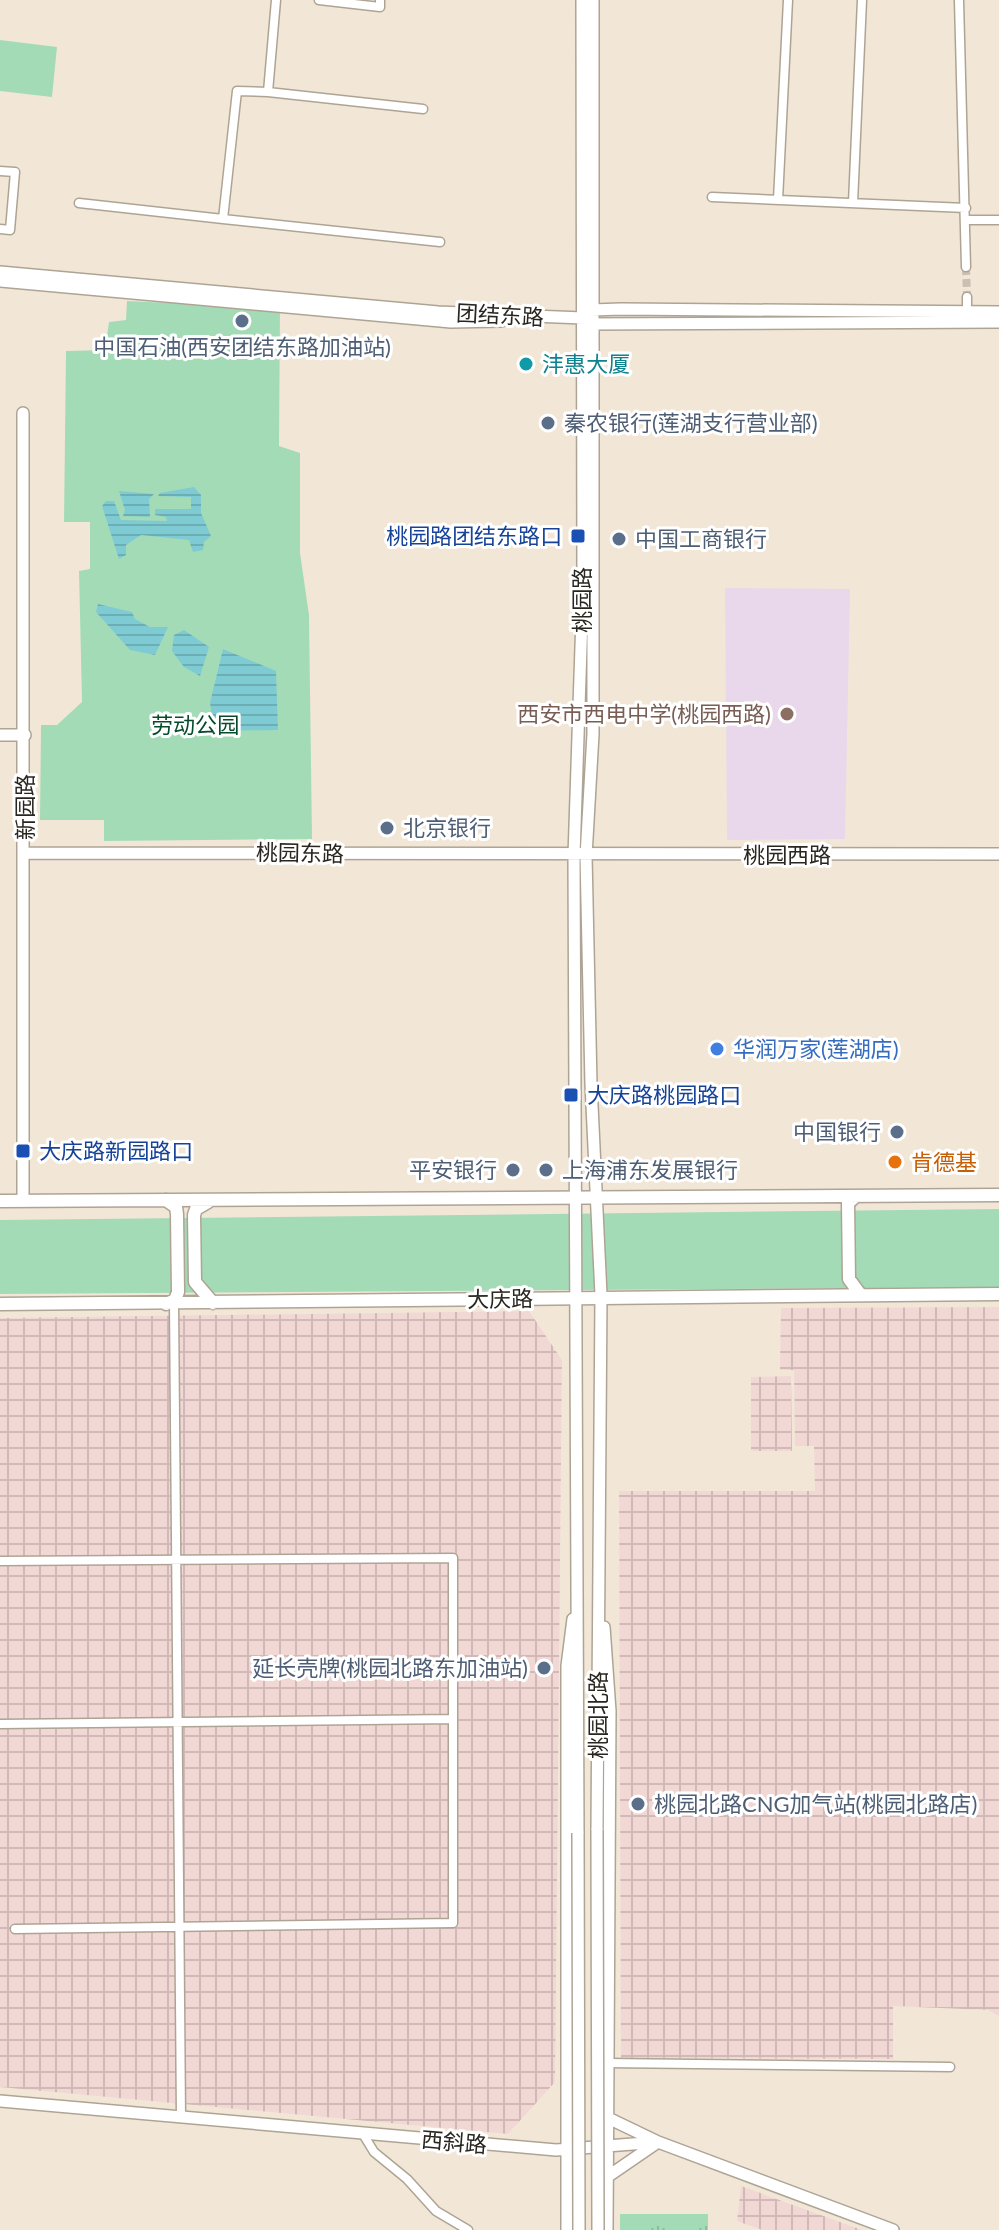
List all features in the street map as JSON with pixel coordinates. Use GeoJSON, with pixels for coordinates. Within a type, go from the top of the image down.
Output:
{"type":"FeatureCollection","features":[{"type":"Feature","properties":{"kind":"main road"},"geometry":{"type":"LineString","coordinates":[[0,1201],[594,1200],[999,1195]]}},
{"type":"Feature","properties":{"kind":"main road"},"geometry":{"type":"LineString","coordinates":[[836,1196],[843,1203],[844,1280],[843,1288],[836,1294]]}},
{"type":"Feature","properties":{"kind":"main road"},"geometry":{"type":"LineString","coordinates":[[856,1196],[848,1203],[849,1279],[860,1294]]}},
{"type":"Feature","properties":{"kind":"main road"},"geometry":{"type":"LineString","coordinates":[[166,1200],[176,1207],[177,1214],[178,1292],[170,1304]]}},
{"type":"Feature","properties":{"kind":"main road"},"geometry":{"type":"LineString","coordinates":[[211,1200],[196,1209],[194,1215],[194,1268],[197,1288],[213,1303]]}},
{"type":"Feature","properties":{"kind":"main road","name":"大庆路"},"geometry":{"type":"LineString","coordinates":[[0,1304],[170,1304],[601,1295],[999,1294]]}},
{"type":"Feature","properties":{"kind":"street"},"geometry":{"type":"LineString","coordinates":[[268,92],[276,0]]}},
{"type":"Feature","properties":{"kind":"street"},"geometry":{"type":"LineString","coordinates":[[319,0],[380,7],[380,0]]}},
{"type":"Feature","properties":{"kind":"street","name":"桃园路"},"geometry":{"type":"LineString","coordinates":[[582,0],[588,319]]}},
{"type":"Feature","properties":{"kind":"street","name":"桃园路"},"geometry":{"type":"LineString","coordinates":[[578,1200],[581,734],[593,0]]}},
{"type":"Feature","properties":{"kind":"street"},"geometry":{"type":"LineString","coordinates":[[778,200],[788,0]]}},
{"type":"Feature","properties":{"kind":"street"},"geometry":{"type":"LineString","coordinates":[[853,203],[862,0]]}},
{"type":"Feature","properties":{"kind":"street"},"geometry":{"type":"LineString","coordinates":[[959,1],[966,267]]}},
{"type":"Feature","properties":{"kind":"street"},"geometry":{"type":"LineString","coordinates":[[223,219],[237,91],[423,109]]}},
{"type":"Feature","properties":{"kind":"street"},"geometry":{"type":"LineString","coordinates":[[0,171],[15,172],[10,230],[0,229]]}},
{"type":"Feature","properties":{"kind":"street"},"geometry":{"type":"LineString","coordinates":[[712,197],[966,208]]}},
{"type":"Feature","properties":{"kind":"street"},"geometry":{"type":"LineString","coordinates":[[79,203],[440,242]]}},
{"type":"Feature","properties":{"kind":"street"},"geometry":{"type":"LineString","coordinates":[[966,220],[999,220]]}},
{"type":"Feature","properties":{"kind":"street","name":"团结东路"},"geometry":{"type":"LineString","coordinates":[[0,272],[438,312],[588,319],[999,312]]}},
{"type":"Feature","properties":{"kind":"street"},"geometry":{"type":"LineString","coordinates":[[0,281],[451,322],[588,319],[999,322]]}},
{"type":"Feature","properties":{"kind":"street"},"geometry":{"type":"LineString","coordinates":[[967,297],[967,312]]}},
{"type":"Feature","properties":{"kind":"street","name":"新园路"},"geometry":{"type":"LineString","coordinates":[[23,413],[23,1201]]}},
{"type":"Feature","properties":{"kind":"street"},"geometry":{"type":"LineString","coordinates":[[0,735],[25,735]]}},
{"type":"Feature","properties":{"kind":"street","name":"桃园东路"},"geometry":{"type":"LineString","coordinates":[[25,853],[580,856]]}},
{"type":"Feature","properties":{"kind":"street","name":"桃园西路"},"geometry":{"type":"LineString","coordinates":[[580,856],[999,854]]}},
{"type":"Feature","properties":{"kind":"street","name":"桃园路"},"geometry":{"type":"LineString","coordinates":[[580,856],[594,1200]]}},
{"type":"Feature","properties":{"kind":"street","name":"桃园北路"},"geometry":{"type":"LineString","coordinates":[[578,1200],[579,2230]]}},
{"type":"Feature","properties":{"kind":"street","name":"桃园北路"},"geometry":{"type":"LineString","coordinates":[[594,1200],[601,1295],[598,2230]]}},
{"type":"Feature","properties":{"kind":"street"},"geometry":{"type":"LineString","coordinates":[[170,1304],[176,1560],[181,2118]]}},
{"type":"Feature","properties":{"kind":"street"},"geometry":{"type":"LineString","coordinates":[[0,1561],[453,1558],[453,1923],[15,1929]]}},
{"type":"Feature","properties":{"kind":"street"},"geometry":{"type":"LineString","coordinates":[[567,2230],[567,1666],[579,1575]]}},
{"type":"Feature","properties":{"kind":"street"},"geometry":{"type":"LineString","coordinates":[[599,1589],[610,1666],[607,2230]]}},
{"type":"Feature","properties":{"kind":"street"},"geometry":{"type":"LineString","coordinates":[[0,1724],[453,1719]]}},
{"type":"Feature","properties":{"kind":"street"},"geometry":{"type":"LineString","coordinates":[[606,2063],[950,2067]]}},
{"type":"Feature","properties":{"kind":"street","name":"西斜路"},"geometry":{"type":"LineString","coordinates":[[0,2101],[567,2150],[658,2142],[893,2230]]}},
{"type":"Feature","properties":{"kind":"street"},"geometry":{"type":"LineString","coordinates":[[606,2117],[658,2142],[607,2177]]}},
{"type":"Feature","properties":{"kind":"street"},"geometry":{"type":"LineString","coordinates":[[363,2134],[374,2152],[407,2179],[436,2211],[468,2230]]}},
{"type":"Feature","properties":{"kind":"shaded area","name":"西安市西电中学(桃园西路)"},"geometry":{"type":"Polygon","coordinates":[[[725,588],[850,589],[845,839],[727,840],[725,588]]]}},
{"type":"Feature","properties":{"kind":"shaded area"},"geometry":{"type":"Polygon","coordinates":[[[999,1307],[999,2016],[988,2010],[893,2006],[893,2059],[621,2058],[619,1491],[815,1491],[814,1446],[795,1446],[794,1370],[780,1370],[781,1308],[999,1307]]]}},
{"type":"Feature","properties":{"kind":"shaded area"},"geometry":{"type":"Polygon","coordinates":[[[529,1311],[562,1360],[555,2082],[508,2134],[0,2087],[0,1318],[529,1311]]]}},
{"type":"Feature","properties":{"kind":"shaded area"},"geometry":{"type":"Polygon","coordinates":[[[791,1376],[792,1451],[751,1451],[751,1377],[791,1376]]]}},
{"type":"Feature","properties":{"kind":"shaded area"},"geometry":{"type":"Polygon","coordinates":[[[741,2186],[862,2230],[762,2230],[737,2221],[741,2186]]]}},
{"type":"Feature","properties":{"kind":"green space"},"geometry":{"type":"Polygon","coordinates":[[[0,40],[57,47],[52,97],[0,91],[0,40]]]}},
{"type":"Feature","properties":{"kind":"green space","name":"劳动公园"},"geometry":{"type":"Polygon","coordinates":[[[127,301],[280,308],[279,446],[300,453],[300,553],[309,615],[312,839],[104,841],[104,820],[40,820],[41,725],[57,725],[82,702],[79,571],[90,569],[90,522],[64,522],[66,351],[105,350],[109,322],[126,320],[127,301]]]}},
{"type":"Feature","properties":{"kind":"green space"},"geometry":{"type":"Polygon","coordinates":[[[999,1209],[999,1287],[0,1294],[0,1220],[999,1209]]]}},
{"type":"Feature","properties":{"kind":"green space"},"geometry":{"type":"Polygon","coordinates":[[[620,2214],[708,2214],[708,2230],[620,2230],[620,2214]]]}},
{"type":"Feature","properties":{"kind":"water"},"geometry":{"type":"Polygon","coordinates":[[[194,487],[201,495],[201,513],[211,536],[204,542],[203,550],[193,552],[189,540],[141,535],[126,545],[126,555],[119,559],[102,506],[106,501],[114,501],[121,520],[167,521],[166,517],[155,515],[155,509],[191,509],[191,497],[158,496],[160,493],[194,487]]]}},
{"type":"Feature","properties":{"kind":"water"},"geometry":{"type":"Polygon","coordinates":[[[119,491],[154,494],[149,499],[150,517],[123,516],[125,510],[119,491]]]}},
{"type":"Feature","properties":{"kind":"water"},"geometry":{"type":"Polygon","coordinates":[[[98,604],[132,612],[135,619],[150,627],[168,627],[155,655],[130,650],[96,612],[98,604]]]}},
{"type":"Feature","properties":{"kind":"water"},"geometry":{"type":"Polygon","coordinates":[[[184,630],[209,647],[200,676],[184,667],[172,651],[174,635],[184,630]]]}},
{"type":"Feature","properties":{"kind":"water"},"geometry":{"type":"Polygon","coordinates":[[[223,649],[276,671],[278,730],[214,731],[210,703],[223,649]]]}},
{"type":"Feature","properties":{"kind":"tunnel"},"geometry":{"type":"LineString","coordinates":[[966,267],[967,297]]}},
{"type":"Feature","properties":{"kind":"place","name":"中国石油(西安团结东路加油站)"},"geometry":{"type":"Point","coordinates":[242,321]}},
{"type":"Feature","properties":{"kind":"place","name":"沣惠大厦"},"geometry":{"type":"Point","coordinates":[526,364]}},
{"type":"Feature","properties":{"kind":"place","name":"秦农银行(莲湖支行营业部)"},"geometry":{"type":"Point","coordinates":[548,423]}},
{"type":"Feature","properties":{"kind":"place","name":"桃园路团结东路口"},"geometry":{"type":"Point","coordinates":[578,536]}},
{"type":"Feature","properties":{"kind":"place","name":"中国工商银行"},"geometry":{"type":"Point","coordinates":[619,539]}},
{"type":"Feature","properties":{"kind":"place","name":"西安市西电中学(桃园西路)"},"geometry":{"type":"Point","coordinates":[787,714]}},
{"type":"Feature","properties":{"kind":"place","name":"北京银行"},"geometry":{"type":"Point","coordinates":[387,828]}},
{"type":"Feature","properties":{"kind":"place","name":"华润万家(莲湖店)"},"geometry":{"type":"Point","coordinates":[717,1049]}},
{"type":"Feature","properties":{"kind":"place","name":"大庆路桃园路口"},"geometry":{"type":"Point","coordinates":[571,1095]}},
{"type":"Feature","properties":{"kind":"place","name":"中国银行"},"geometry":{"type":"Point","coordinates":[897,1132]}},
{"type":"Feature","properties":{"kind":"place","name":"大庆路新园路口"},"geometry":{"type":"Point","coordinates":[23,1151]}},
{"type":"Feature","properties":{"kind":"place","name":"肯德基"},"geometry":{"type":"Point","coordinates":[895,1162]}},
{"type":"Feature","properties":{"kind":"place","name":"平安银行"},"geometry":{"type":"Point","coordinates":[513,1170]}},
{"type":"Feature","properties":{"kind":"place","name":"上海浦东发展银行"},"geometry":{"type":"Point","coordinates":[546,1170]}},
{"type":"Feature","properties":{"kind":"place","name":"延长壳牌(桃园北路东加油站)"},"geometry":{"type":"Point","coordinates":[544,1668]}},
{"type":"Feature","properties":{"kind":"place","name":"桃园北路CNG加气站(桃园北路店)"},"geometry":{"type":"Point","coordinates":[638,1804]}}]}
